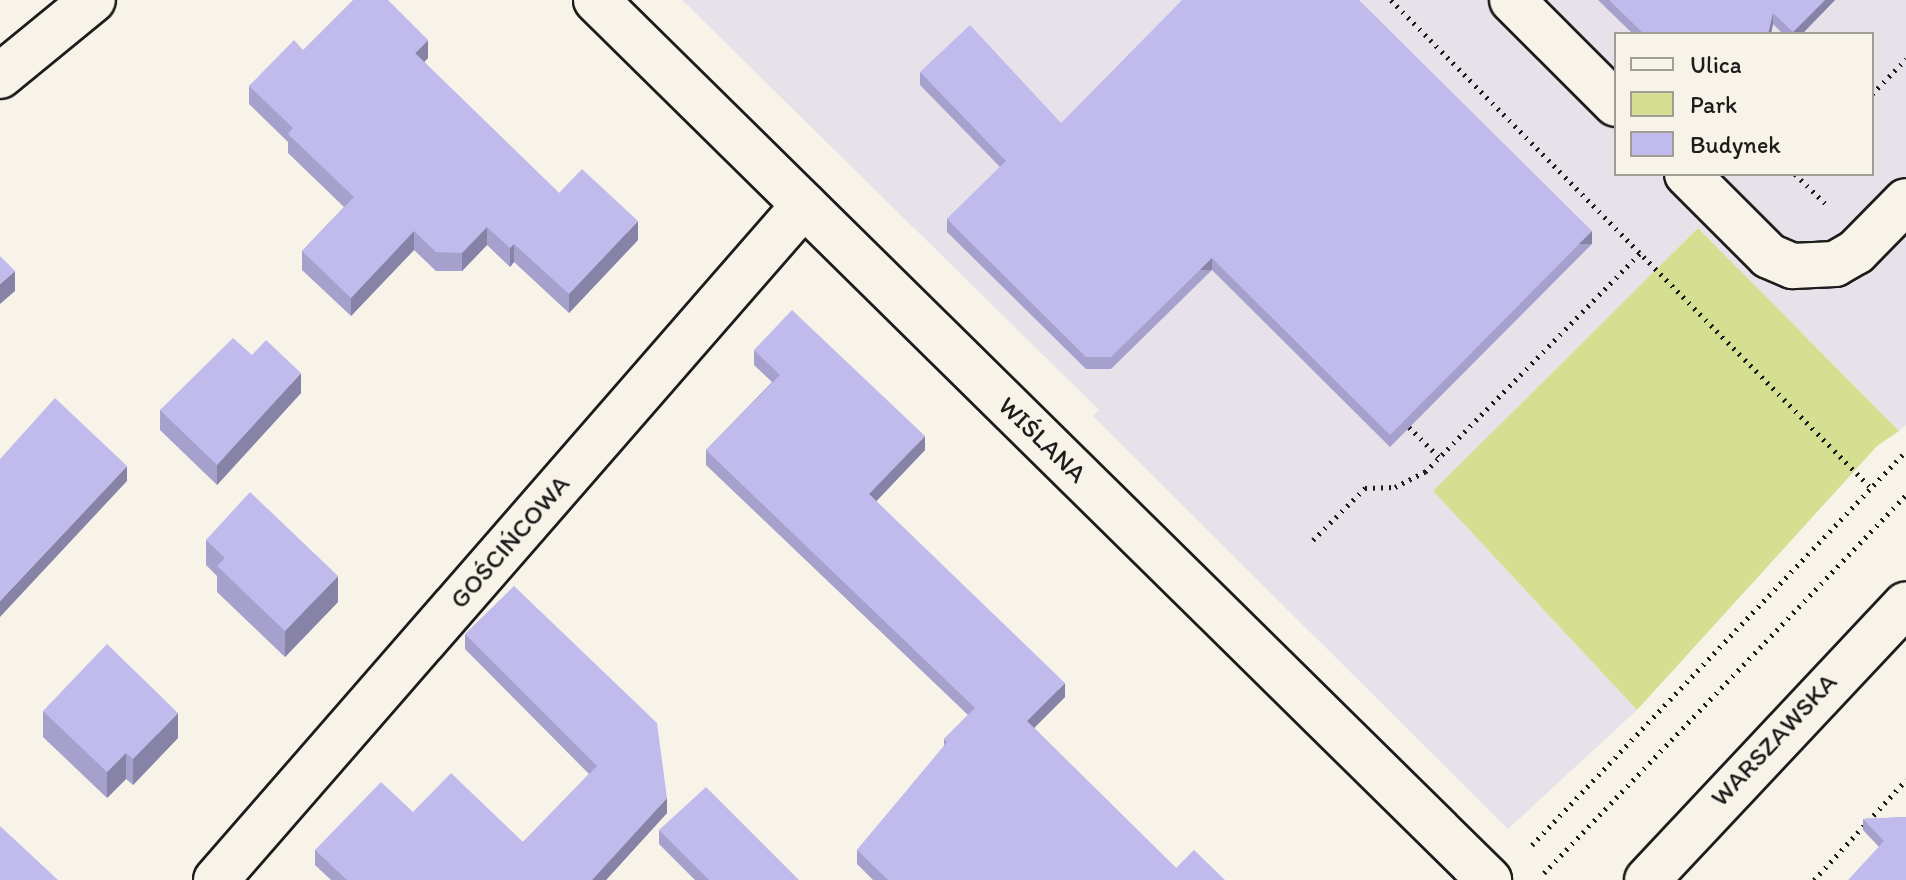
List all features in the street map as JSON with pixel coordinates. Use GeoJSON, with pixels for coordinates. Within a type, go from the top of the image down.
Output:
{"type":"FeatureCollection","features":[{"type":"Feature","properties":{"kind":"street"},"geometry":{"type":"LineString","coordinates":[[0,76],[93,0]]}},
{"type":"Feature","properties":{"kind":"street","name":"WIŚLANA"},"geometry":{"type":"LineString","coordinates":[[596,0],[804,205],[1505,869]]}},
{"type":"Feature","properties":{"kind":"street"},"geometry":{"type":"LineString","coordinates":[[1512,0],[1614,102]]}},
{"type":"Feature","properties":{"kind":"street"},"geometry":{"type":"LineString","coordinates":[[1689,176],[1769,256],[1793,266],[1835,264],[1856,252],[1906,201]]}},
{"type":"Feature","properties":{"kind":"street","name":"GOŚCIŃCOWA"},"geometry":{"type":"LineString","coordinates":[[216,880],[804,205]]}},
{"type":"Feature","properties":{"kind":"street","name":"WARSZAWSKA"},"geometry":{"type":"LineString","coordinates":[[1647,880],[1906,604]]}},
{"type":"Feature","properties":{"kind":"path"},"geometry":{"type":"LineString","coordinates":[[1391,0],[1871,488]]}},
{"type":"Feature","properties":{"kind":"path"},"geometry":{"type":"LineString","coordinates":[[1874,92],[1906,59]]}},
{"type":"Feature","properties":{"kind":"path"},"geometry":{"type":"LineString","coordinates":[[1313,540],[1365,488],[1395,487],[1440,458],[1640,253]]}},
{"type":"Feature","properties":{"kind":"path"},"geometry":{"type":"LineString","coordinates":[[1409,427],[1440,458]]}},
{"type":"Feature","properties":{"kind":"path"},"geometry":{"type":"LineString","coordinates":[[1505,869],[1906,451]]}},
{"type":"Feature","properties":{"kind":"path"},"geometry":{"type":"LineString","coordinates":[[1536,880],[1906,495]]}},
{"type":"Feature","properties":{"kind":"path"},"geometry":{"type":"LineString","coordinates":[[1814,880],[1906,780]]}},
{"type":"Feature","properties":{"kind":"shaded area"},"geometry":{"type":"Polygon","coordinates":[[[682,0],[1906,0],[1906,425],[1899,431],[1698,228],[1433,491],[1637,710],[1508,829],[1093,416],[1099,410],[682,0]]]}},
{"type":"Feature","properties":{"kind":"green space"},"geometry":{"type":"Polygon","coordinates":[[[1698,228],[1899,431],[1877,446],[1637,710],[1433,491],[1698,228]]]}},
{"type":"Feature","properties":{"kind":"building"},"geometry":{"type":"Polygon","coordinates":[[[353,0],[388,0],[428,40],[415,53],[559,193],[582,169],[638,221],[569,294],[514,244],[510,248],[487,227],[462,253],[436,252],[414,231],[351,298],[302,251],[354,197],[288,134],[293,128],[249,86],[294,40],[303,50],[353,0]]]}},
{"type":"Feature","properties":{"kind":"building"},"geometry":{"type":"Polygon","coordinates":[[[1182,0],[1359,0],[1592,231],[1390,435],[1212,258],[1111,357],[1086,357],[947,219],[1006,161],[920,72],[970,25],[1061,123],[1182,0]]]}},
{"type":"Feature","properties":{"kind":"building"},"geometry":{"type":"Polygon","coordinates":[[[1609,0],[1825,0],[1793,32],[1773,13],[1768,32],[1642,32],[1609,0]]]}},
{"type":"Feature","properties":{"kind":"building"},"geometry":{"type":"Polygon","coordinates":[[[0,256],[15,271],[0,284],[0,256]]]}},
{"type":"Feature","properties":{"kind":"building"},"geometry":{"type":"Polygon","coordinates":[[[792,310],[925,436],[869,494],[1065,683],[1027,721],[1176,868],[1194,850],[1225,880],[888,880],[857,850],[947,742],[944,739],[975,708],[706,450],[780,375],[754,350],[792,310]]]}},
{"type":"Feature","properties":{"kind":"building"},"geometry":{"type":"Polygon","coordinates":[[[233,338],[252,355],[266,340],[301,373],[217,465],[160,410],[233,338]]]}},
{"type":"Feature","properties":{"kind":"building"},"geometry":{"type":"Polygon","coordinates":[[[55,398],[127,466],[0,601],[0,459],[55,398]]]}},
{"type":"Feature","properties":{"kind":"building"},"geometry":{"type":"Polygon","coordinates":[[[250,492],[338,576],[285,631],[217,566],[225,558],[206,540],[250,492]]]}},
{"type":"Feature","properties":{"kind":"building"},"geometry":{"type":"Polygon","coordinates":[[[514,586],[657,723],[667,798],[592,880],[347,880],[315,850],[381,782],[413,812],[451,773],[523,842],[597,766],[465,634],[514,586]]]}},
{"type":"Feature","properties":{"kind":"building"},"geometry":{"type":"Polygon","coordinates":[[[107,644],[178,713],[133,759],[126,753],[107,772],[43,711],[107,644]]]}},
{"type":"Feature","properties":{"kind":"building"},"geometry":{"type":"Polygon","coordinates":[[[706,787],[799,880],[709,880],[659,830],[706,787]]]}},
{"type":"Feature","properties":{"kind":"building"},"geometry":{"type":"Polygon","coordinates":[[[1906,817],[1906,880],[1848,880],[1884,841],[1863,819],[1906,817]]]}},
{"type":"Feature","properties":{"kind":"building"},"geometry":{"type":"Polygon","coordinates":[[[0,826],[58,880],[0,880],[0,826]]]}}]}
